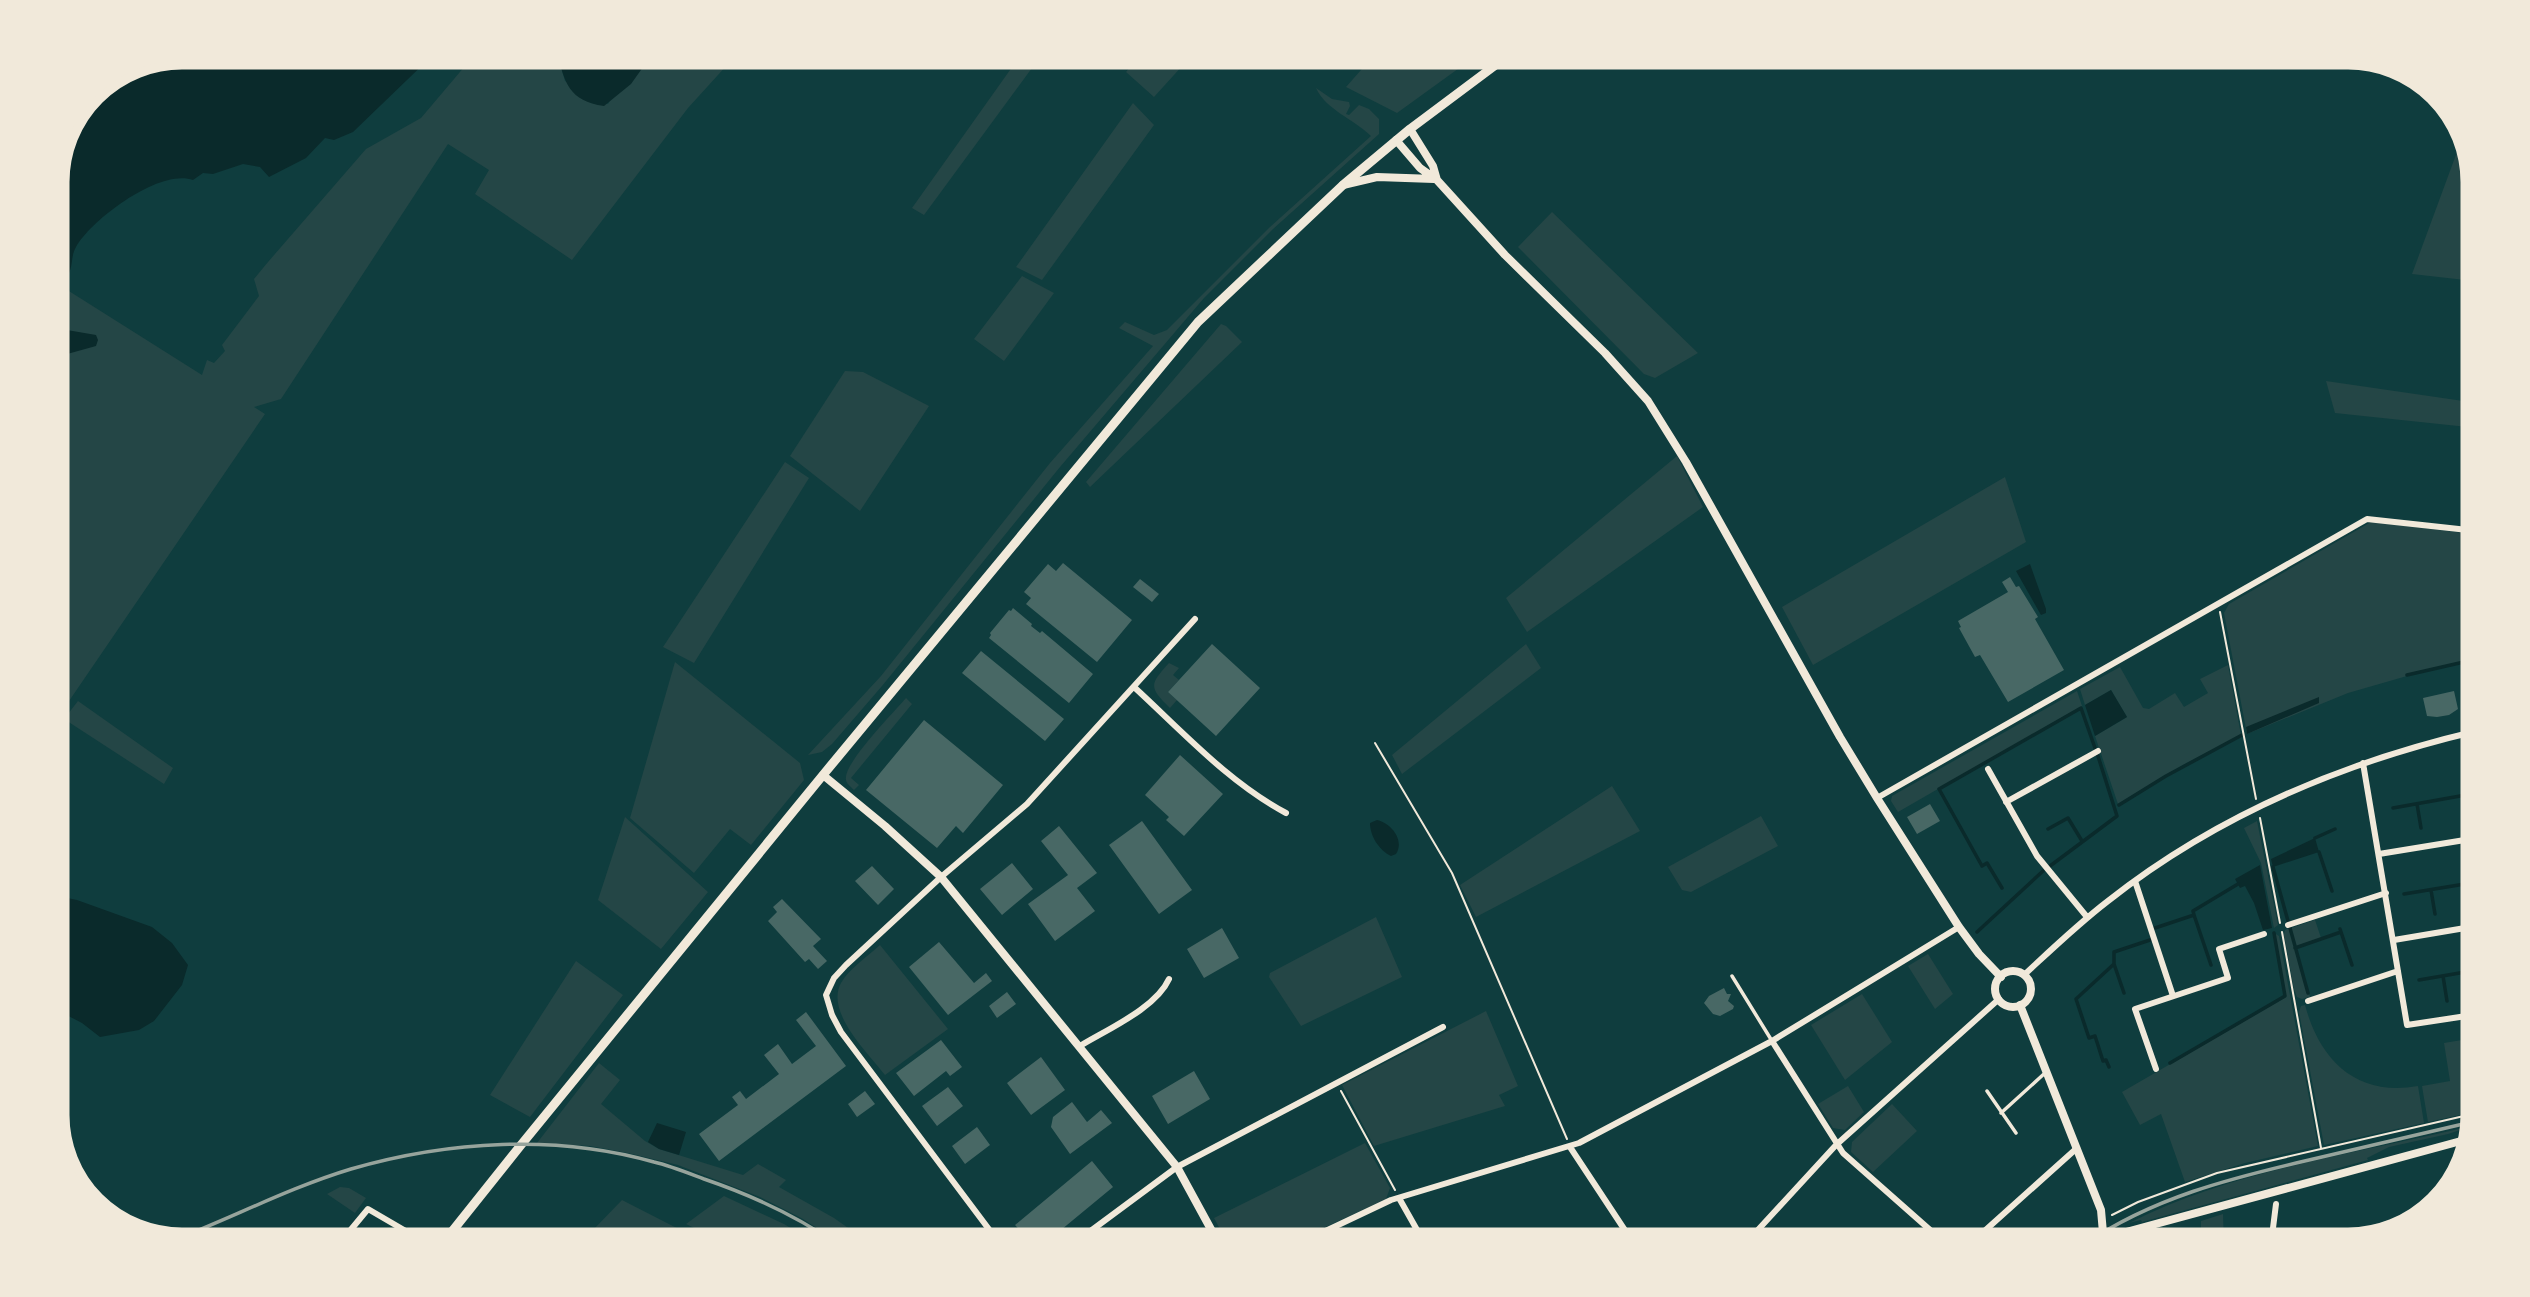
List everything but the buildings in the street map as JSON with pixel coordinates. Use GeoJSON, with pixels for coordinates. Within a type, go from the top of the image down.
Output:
{"type":"FeatureCollection","features":[{"type":"Feature","properties":{"kind":"main road"},"geometry":{"type":"LineString","coordinates":[[452,1232],[823,775],[1198,322],[1343,185],[1396,140],[1496,65]]}},
{"type":"Feature","properties":{"kind":"street"},"geometry":{"type":"LineString","coordinates":[[1410,129],[1433,166],[1437,180]]}},
{"type":"Feature","properties":{"kind":"street"},"geometry":{"type":"LineString","coordinates":[[1396,140],[1420,168],[1437,180],[1505,255],[1629,378],[1663,422],[1877,798],[1959,927],[2001,977]]}},
{"type":"Feature","properties":{"kind":"street"},"geometry":{"type":"LineString","coordinates":[[1343,185],[1377,177],[1437,180]]}},
{"type":"Feature","properties":{"kind":"street"},"geometry":{"type":"LineString","coordinates":[[1877,798],[2367,519],[2465,530]]}},
{"type":"Feature","properties":{"kind":"street"},"geometry":{"type":"LineString","coordinates":[[991,1232],[841,1032],[826,995],[834,978],[846,965],[941,877],[1027,804],[1195,619]]}},
{"type":"Feature","properties":{"kind":"street"},"geometry":{"type":"LineString","coordinates":[[1134,687],[1240,783],[1259,798],[1286,813]]}},
{"type":"Feature","properties":{"kind":"street"},"geometry":{"type":"LineString","coordinates":[[2024,975],[2088,917],[2134,881],[2203,836],[2258,806],[2309,783],[2363,763],[2465,734]]}},
{"type":"Feature","properties":{"kind":"street"},"geometry":{"type":"LineString","coordinates":[[2006,802],[2098,751]]}},
{"type":"Feature","properties":{"kind":"street"},"geometry":{"type":"LineString","coordinates":[[2363,763],[2407,1025],[2465,1016]]}},
{"type":"Feature","properties":{"kind":"street"},"geometry":{"type":"LineString","coordinates":[[1988,769],[2037,856],[2088,917]]}},
{"type":"Feature","properties":{"kind":"street"},"geometry":{"type":"LineString","coordinates":[[823,775],[886,826],[941,877],[1177,1167],[1212,1232]]}},
{"type":"Feature","properties":{"kind":"street"},"geometry":{"type":"LineString","coordinates":[[2379,854],[2465,840]]}},
{"type":"Feature","properties":{"kind":"street"},"geometry":{"type":"LineString","coordinates":[[2134,881],[2173,996]]}},
{"type":"Feature","properties":{"kind":"street"},"geometry":{"type":"LineString","coordinates":[[2288,925],[2386,893]]}},
{"type":"Feature","properties":{"kind":"street"},"geometry":{"type":"LineString","coordinates":[[1324,1232],[1399,1198],[1570,1147],[1772,1041],[1959,927]]}},
{"type":"Feature","properties":{"kind":"street"},"geometry":{"type":"LineString","coordinates":[[2394,940],[2465,928]]}},
{"type":"Feature","properties":{"kind":"street"},"geometry":{"type":"LineString","coordinates":[[2156,1069],[2135,1009],[2228,978],[2219,949],[2263,934]]}},
{"type":"Feature","properties":{"kind":"street"},"geometry":{"type":"LineString","coordinates":[[2012,971],[2024,975],[2031,991],[2029,997],[2020,1005],[2008,1006],[1998,999],[1996,987],[2001,977],[2012,971]]}},
{"type":"Feature","properties":{"kind":"street"},"geometry":{"type":"LineString","coordinates":[[2308,1000],[2398,971]]}},
{"type":"Feature","properties":{"kind":"street"},"geometry":{"type":"LineString","coordinates":[[1080,1046],[1150,1003],[1163,992],[1170,979]]}},
{"type":"Feature","properties":{"kind":"street"},"geometry":{"type":"LineString","coordinates":[[1756,1232],[1836,1145],[1998,999]]}},
{"type":"Feature","properties":{"kind":"street"},"geometry":{"type":"LineString","coordinates":[[2020,1005],[2077,1148],[2104,1221],[2104,1232]]}},
{"type":"Feature","properties":{"kind":"street"},"geometry":{"type":"LineString","coordinates":[[1089,1232],[1177,1167],[1443,1027]]}},
{"type":"Feature","properties":{"kind":"street"},"geometry":{"type":"LineString","coordinates":[[1772,1041],[1836,1145],[1933,1232]]}},
{"type":"Feature","properties":{"kind":"street"},"geometry":{"type":"LineString","coordinates":[[2136,1232],[2462,1141]]}},
{"type":"Feature","properties":{"kind":"street"},"geometry":{"type":"LineString","coordinates":[[1570,1147],[1626,1232]]}},
{"type":"Feature","properties":{"kind":"street"},"geometry":{"type":"LineString","coordinates":[[1983,1232],[2077,1148]]}},
{"type":"Feature","properties":{"kind":"street"},"geometry":{"type":"LineString","coordinates":[[1399,1198],[1418,1232]]}},
{"type":"Feature","properties":{"kind":"street"},"geometry":{"type":"LineString","coordinates":[[2272,1232],[2276,1204]]}},
{"type":"Feature","properties":{"kind":"street"},"geometry":{"type":"LineString","coordinates":[[349,1232],[368,1209],[407,1232]]}},
{"type":"Feature","properties":{"kind":"lane"},"geometry":{"type":"LineString","coordinates":[[1732,976],[1772,1041]]}},
{"type":"Feature","properties":{"kind":"lane"},"geometry":{"type":"LineString","coordinates":[[2001,1113],[2047,1072]]}},
{"type":"Feature","properties":{"kind":"lane"},"geometry":{"type":"LineString","coordinates":[[1987,1091],[2016,1133]]}},
{"type":"Feature","properties":{"kind":"path"},"geometry":{"type":"LineString","coordinates":[[2218,604],[2321,1148]]}},
{"type":"Feature","properties":{"kind":"path"},"geometry":{"type":"LineString","coordinates":[[1375,743],[1452,873],[1570,1147]]}},
{"type":"Feature","properties":{"kind":"path"},"geometry":{"type":"LineString","coordinates":[[1337,1084],[1399,1198]]}},
{"type":"Feature","properties":{"kind":"path"},"geometry":{"type":"LineString","coordinates":[[2089,1232],[2138,1202],[2217,1173],[2465,1116]]}},
{"type":"Feature","properties":{"kind":"shaded area"},"geometry":{"type":"Polygon","coordinates":[[[182,65],[423,65],[353,132],[334,140],[325,138],[306,158],[269,177],[260,167],[243,164],[213,174],[203,173],[193,180],[179,178],[163,181],[128,198],[84,236],[74,250],[66,277],[65,174],[69,151],[89,110],[123,80],[144,71],[182,65]]]}},
{"type":"Feature","properties":{"kind":"shaded area"},"geometry":{"type":"Polygon","coordinates":[[[466,65],[560,65],[565,81],[608,104],[612,97],[630,84],[644,65],[727,65],[688,108],[572,260],[475,194],[489,170],[448,144],[281,399],[254,407],[265,414],[67,704],[65,289],[202,375],[207,360],[214,363],[225,351],[222,345],[259,296],[254,279],[268,262],[366,149],[421,118],[466,65]]]}},
{"type":"Feature","properties":{"kind":"shaded area"},"geometry":{"type":"Polygon","coordinates":[[[561,65],[644,65],[631,84],[604,106],[592,104],[576,95],[570,89],[561,65]]]}},
{"type":"Feature","properties":{"kind":"shaded area"},"geometry":{"type":"Polygon","coordinates":[[[1013,65],[1034,65],[924,215],[912,208],[1013,65]]]}},
{"type":"Feature","properties":{"kind":"shaded area"},"geometry":{"type":"Polygon","coordinates":[[[1132,65],[1183,65],[1154,97],[1126,72],[1132,65]]]}},
{"type":"Feature","properties":{"kind":"shaded area"},"geometry":{"type":"Polygon","coordinates":[[[1365,65],[1463,65],[1397,113],[1346,87],[1365,65]]]}},
{"type":"Feature","properties":{"kind":"shaded area"},"geometry":{"type":"Polygon","coordinates":[[[1316,88],[1332,99],[1349,102],[1346,114],[1349,115],[1359,105],[1369,109],[1379,119],[1379,134],[1273,229],[1204,298],[1060,467],[832,744],[822,752],[808,755],[881,676],[1050,463],[1153,346],[1119,328],[1125,322],[1154,335],[1167,330],[1270,227],[1371,136],[1326,102],[1316,88]]]}},
{"type":"Feature","properties":{"kind":"shaded area"},"geometry":{"type":"Polygon","coordinates":[[[1133,103],[1154,125],[1042,280],[1016,267],[1133,103]]]}},
{"type":"Feature","properties":{"kind":"shaded area"},"geometry":{"type":"Polygon","coordinates":[[[2459,145],[2465,174],[2465,280],[2412,274],[2459,145]]]}},
{"type":"Feature","properties":{"kind":"shaded area"},"geometry":{"type":"Polygon","coordinates":[[[1552,212],[1698,353],[1655,378],[1644,374],[1518,247],[1552,212]]]}},
{"type":"Feature","properties":{"kind":"shaded area"},"geometry":{"type":"Polygon","coordinates":[[[1022,276],[1054,293],[1004,361],[974,339],[1022,276]]]}},
{"type":"Feature","properties":{"kind":"shaded area"},"geometry":{"type":"Polygon","coordinates":[[[1221,324],[1242,342],[1090,487],[1086,482],[1221,324]]]}},
{"type":"Feature","properties":{"kind":"shaded area"},"geometry":{"type":"Polygon","coordinates":[[[65,328],[96,335],[96,346],[65,355],[65,328]]]}},
{"type":"Feature","properties":{"kind":"shaded area"},"geometry":{"type":"Polygon","coordinates":[[[845,371],[863,372],[929,406],[860,511],[790,456],[845,371]]]}},
{"type":"Feature","properties":{"kind":"shaded area"},"geometry":{"type":"Polygon","coordinates":[[[2326,381],[2465,401],[2465,427],[2335,413],[2326,381]]]}},
{"type":"Feature","properties":{"kind":"shaded area"},"geometry":{"type":"Polygon","coordinates":[[[1677,456],[1703,507],[1527,632],[1506,598],[1677,456]]]}},
{"type":"Feature","properties":{"kind":"shaded area"},"geometry":{"type":"Polygon","coordinates":[[[785,462],[809,478],[694,663],[663,647],[785,462]]]}},
{"type":"Feature","properties":{"kind":"shaded area"},"geometry":{"type":"Polygon","coordinates":[[[2005,477],[2026,542],[1813,665],[1782,607],[2005,477]]]}},
{"type":"Feature","properties":{"kind":"shaded area"},"geometry":{"type":"Polygon","coordinates":[[[2371,522],[2464,533],[2465,661],[2407,674],[2348,693],[2247,734],[2224,613],[2229,604],[2371,522]]]}},
{"type":"Feature","properties":{"kind":"shaded area"},"geometry":{"type":"Polygon","coordinates":[[[2030,564],[2046,609],[2046,613],[2041,615],[2016,571],[2030,564]]]}},
{"type":"Feature","properties":{"kind":"shaded area"},"geometry":{"type":"Polygon","coordinates":[[[1526,644],[1541,668],[1402,774],[1392,755],[1526,644]]]}},
{"type":"Feature","properties":{"kind":"shaded area"},"geometry":{"type":"Polygon","coordinates":[[[675,662],[800,763],[804,780],[751,845],[730,829],[694,873],[630,818],[675,662]]]}},
{"type":"Feature","properties":{"kind":"shaded area"},"geometry":{"type":"Polygon","coordinates":[[[1169,663],[1179,668],[1173,675],[1179,680],[1168,692],[1177,700],[1170,708],[1154,686],[1158,676],[1169,663]]]}},
{"type":"Feature","properties":{"kind":"shaded area"},"geometry":{"type":"Polygon","coordinates":[[[2228,665],[2241,735],[2183,765],[2118,804],[2095,736],[2127,717],[2111,690],[2085,705],[2080,689],[2120,667],[2143,708],[2149,709],[2175,693],[2184,707],[2208,693],[2200,679],[2228,665]]]}},
{"type":"Feature","properties":{"kind":"shaded area"},"geometry":{"type":"Polygon","coordinates":[[[2111,690],[2127,717],[2095,736],[2085,705],[2111,690]]]}},
{"type":"Feature","properties":{"kind":"shaded area"},"geometry":{"type":"Polygon","coordinates":[[[2077,691],[2082,706],[1898,812],[1891,801],[1892,796],[2077,691]]]}},
{"type":"Feature","properties":{"kind":"shaded area"},"geometry":{"type":"Polygon","coordinates":[[[2319,697],[2319,703],[2247,734],[2246,727],[2319,697]]]}},
{"type":"Feature","properties":{"kind":"shaded area"},"geometry":{"type":"Polygon","coordinates":[[[906,698],[912,704],[851,778],[859,785],[854,790],[846,781],[848,769],[862,748],[906,698]]]}},
{"type":"Feature","properties":{"kind":"shaded area"},"geometry":{"type":"Polygon","coordinates":[[[78,701],[173,768],[164,784],[65,720],[78,701]]]}},
{"type":"Feature","properties":{"kind":"shaded area"},"geometry":{"type":"Polygon","coordinates":[[[1612,786],[1640,831],[1476,917],[1460,885],[1612,786]]]}},
{"type":"Feature","properties":{"kind":"shaded area"},"geometry":{"type":"Polygon","coordinates":[[[1761,816],[1778,846],[1691,892],[1682,890],[1668,867],[1761,816]]]}},
{"type":"Feature","properties":{"kind":"shaded area"},"geometry":{"type":"Polygon","coordinates":[[[625,817],[708,892],[661,949],[598,900],[625,817]]]}},
{"type":"Feature","properties":{"kind":"shaded area"},"geometry":{"type":"Polygon","coordinates":[[[1377,820],[1392,828],[1398,838],[1396,854],[1391,856],[1376,842],[1370,823],[1377,820]]]}},
{"type":"Feature","properties":{"kind":"shaded area"},"geometry":{"type":"Polygon","coordinates":[[[2257,821],[2278,925],[2274,928],[2261,863],[2244,828],[2257,821]]]}},
{"type":"Feature","properties":{"kind":"shaded area"},"geometry":{"type":"Polygon","coordinates":[[[2315,838],[2319,852],[2273,867],[2271,859],[2315,838]]]}},
{"type":"Feature","properties":{"kind":"shaded area"},"geometry":{"type":"Polygon","coordinates":[[[2260,865],[2272,928],[2263,930],[2245,886],[2240,888],[2235,879],[2260,865]]]}},
{"type":"Feature","properties":{"kind":"shaded area"},"geometry":{"type":"Polygon","coordinates":[[[65,898],[152,927],[172,943],[188,965],[182,985],[154,1021],[139,1030],[100,1037],[65,1014],[65,898]]]}},
{"type":"Feature","properties":{"kind":"shaded area"},"geometry":{"type":"Polygon","coordinates":[[[1376,917],[1402,977],[1301,1026],[1269,977],[1270,973],[1376,917]]]}},
{"type":"Feature","properties":{"kind":"shaded area"},"geometry":{"type":"Polygon","coordinates":[[[2315,920],[2321,938],[2296,947],[2291,928],[2315,920]]]}},
{"type":"Feature","properties":{"kind":"shaded area"},"geometry":{"type":"Polygon","coordinates":[[[2289,928],[2310,997],[2302,999],[2297,997],[2294,989],[2284,935],[2289,928]]]}},
{"type":"Feature","properties":{"kind":"shaded area"},"geometry":{"type":"Polygon","coordinates":[[[2274,933],[2279,936],[2318,1146],[2245,1163],[2185,1182],[2161,1114],[2140,1125],[2122,1092],[2286,997],[2274,933]]]}},
{"type":"Feature","properties":{"kind":"shaded area"},"geometry":{"type":"Polygon","coordinates":[[[880,945],[948,1029],[885,1075],[859,1044],[843,1019],[838,994],[841,983],[849,973],[880,945]]]}},
{"type":"Feature","properties":{"kind":"shaded area"},"geometry":{"type":"Polygon","coordinates":[[[1928,954],[1953,994],[1935,1009],[1908,966],[1928,954]]]}},
{"type":"Feature","properties":{"kind":"shaded area"},"geometry":{"type":"Polygon","coordinates":[[[576,961],[623,995],[530,1117],[490,1095],[576,961]]]}},
{"type":"Feature","properties":{"kind":"shaded area"},"geometry":{"type":"Polygon","coordinates":[[[1862,994],[1892,1042],[1845,1080],[1811,1025],[1862,994]]]}},
{"type":"Feature","properties":{"kind":"shaded area"},"geometry":{"type":"Polygon","coordinates":[[[2305,1005],[2320,1043],[2344,1071],[2377,1086],[2418,1086],[2424,1123],[2324,1145],[2299,1012],[2301,1006],[2305,1005]]]}},
{"type":"Feature","properties":{"kind":"shaded area"},"geometry":{"type":"Polygon","coordinates":[[[1486,1011],[1518,1086],[1499,1095],[1505,1106],[1374,1146],[1342,1085],[1486,1011]]]}},
{"type":"Feature","properties":{"kind":"shaded area"},"geometry":{"type":"Polygon","coordinates":[[[2465,1040],[2465,1114],[2428,1122],[2422,1086],[2450,1081],[2444,1043],[2465,1040]]]}},
{"type":"Feature","properties":{"kind":"shaded area"},"geometry":{"type":"Polygon","coordinates":[[[599,1063],[620,1080],[601,1104],[645,1141],[659,1149],[743,1175],[758,1164],[786,1180],[779,1187],[854,1232],[823,1232],[760,1197],[678,1165],[590,1146],[537,1143],[599,1063]]]}},
{"type":"Feature","properties":{"kind":"shaded area"},"geometry":{"type":"Polygon","coordinates":[[[1848,1086],[1864,1112],[1845,1130],[1833,1128],[1818,1104],[1848,1086]]]}},
{"type":"Feature","properties":{"kind":"shaded area"},"geometry":{"type":"Polygon","coordinates":[[[1892,1104],[1917,1131],[1873,1172],[1851,1152],[1852,1142],[1892,1104]]]}},
{"type":"Feature","properties":{"kind":"shaded area"},"geometry":{"type":"Polygon","coordinates":[[[657,1123],[686,1132],[679,1155],[659,1149],[648,1142],[657,1123]]]}},
{"type":"Feature","properties":{"kind":"shaded area"},"geometry":{"type":"Polygon","coordinates":[[[2464,1127],[2448,1134],[2389,1147],[2367,1158],[2368,1160],[2142,1222],[2129,1223],[2212,1189],[2299,1164],[2464,1127]]]}},
{"type":"Feature","properties":{"kind":"shaded area"},"geometry":{"type":"Polygon","coordinates":[[[1365,1143],[1390,1188],[1386,1199],[1315,1232],[1222,1232],[1214,1218],[1365,1143]]]}},
{"type":"Feature","properties":{"kind":"shaded area"},"geometry":{"type":"Polygon","coordinates":[[[340,1187],[349,1188],[366,1198],[355,1213],[327,1194],[340,1187]]]}},
{"type":"Feature","properties":{"kind":"shaded area"},"geometry":{"type":"Polygon","coordinates":[[[724,1196],[797,1232],[702,1232],[686,1224],[724,1196]]]}},
{"type":"Feature","properties":{"kind":"shaded area"},"geometry":{"type":"Polygon","coordinates":[[[622,1200],[685,1232],[592,1232],[622,1200]]]}},
{"type":"Feature","properties":{"kind":"shaded area"},"geometry":{"type":"Polygon","coordinates":[[[2223,1214],[2224,1232],[2201,1232],[2201,1221],[2223,1214]]]}},
{"type":"Feature","properties":{"kind":"waterway"},"geometry":{"type":"LineString","coordinates":[[2407,675],[2465,662]]}},
{"type":"Feature","properties":{"kind":"waterway"},"geometry":{"type":"LineString","coordinates":[[2002,888],[1987,863],[1982,866],[1939,789],[2081,708],[2095,748]]}},
{"type":"Feature","properties":{"kind":"waterway"},"geometry":{"type":"LineString","coordinates":[[2119,805],[2242,735]]}},
{"type":"Feature","properties":{"kind":"waterway"},"geometry":{"type":"LineString","coordinates":[[2050,866],[2117,816],[2097,753]]}},
{"type":"Feature","properties":{"kind":"waterway"},"geometry":{"type":"LineString","coordinates":[[2393,808],[2465,795]]}},
{"type":"Feature","properties":{"kind":"waterway"},"geometry":{"type":"LineString","coordinates":[[2417,804],[2421,828]]}},
{"type":"Feature","properties":{"kind":"waterway"},"geometry":{"type":"LineString","coordinates":[[2048,829],[2068,818],[2082,841]]}},
{"type":"Feature","properties":{"kind":"waterway"},"geometry":{"type":"LineString","coordinates":[[2315,838],[2335,829]]}},
{"type":"Feature","properties":{"kind":"waterway"},"geometry":{"type":"LineString","coordinates":[[2319,852],[2332,891]]}},
{"type":"Feature","properties":{"kind":"waterway"},"geometry":{"type":"LineString","coordinates":[[2273,867],[2288,921]]}},
{"type":"Feature","properties":{"kind":"waterway"},"geometry":{"type":"LineString","coordinates":[[1977,932],[2043,871]]}},
{"type":"Feature","properties":{"kind":"waterway"},"geometry":{"type":"LineString","coordinates":[[2155,928],[2194,915],[2193,911],[2238,884]]}},
{"type":"Feature","properties":{"kind":"waterway"},"geometry":{"type":"LineString","coordinates":[[2404,894],[2465,884]]}},
{"type":"Feature","properties":{"kind":"waterway"},"geometry":{"type":"LineString","coordinates":[[2431,890],[2435,914]]}},
{"type":"Feature","properties":{"kind":"waterway"},"geometry":{"type":"LineString","coordinates":[[2194,915],[2211,965]]}},
{"type":"Feature","properties":{"kind":"waterway"},"geometry":{"type":"LineString","coordinates":[[2290,928],[2308,993]]}},
{"type":"Feature","properties":{"kind":"waterway"},"geometry":{"type":"LineString","coordinates":[[2340,929],[2352,965]]}},
{"type":"Feature","properties":{"kind":"waterway"},"geometry":{"type":"LineString","coordinates":[[2295,948],[2341,932]]}},
{"type":"Feature","properties":{"kind":"waterway"},"geometry":{"type":"LineString","coordinates":[[2170,1063],[2285,996],[2274,933]]}},
{"type":"Feature","properties":{"kind":"waterway"},"geometry":{"type":"LineString","coordinates":[[2124,993],[2114,964],[2114,952],[2150,940]]}},
{"type":"Feature","properties":{"kind":"waterway"},"geometry":{"type":"LineString","coordinates":[[2109,1067],[2106,1060],[2103,1061],[2095,1036],[2089,1038],[2076,999],[2114,964]]}},
{"type":"Feature","properties":{"kind":"waterway"},"geometry":{"type":"LineString","coordinates":[[2419,980],[2465,972]]}},
{"type":"Feature","properties":{"kind":"waterway"},"geometry":{"type":"LineString","coordinates":[[2443,976],[2447,1001]]}},
{"type":"Feature","properties":{"kind":"railway"},"geometry":{"type":"LineString","coordinates":[[2104,1232],[2165,1202],[2222,1182],[2464,1124]]}},
{"type":"Feature","properties":{"kind":"railway"},"geometry":{"type":"LineString","coordinates":[[194,1232],[305,1185],[351,1169],[425,1152],[502,1144],[579,1147],[660,1164],[739,1192],[818,1232]]}}]}
